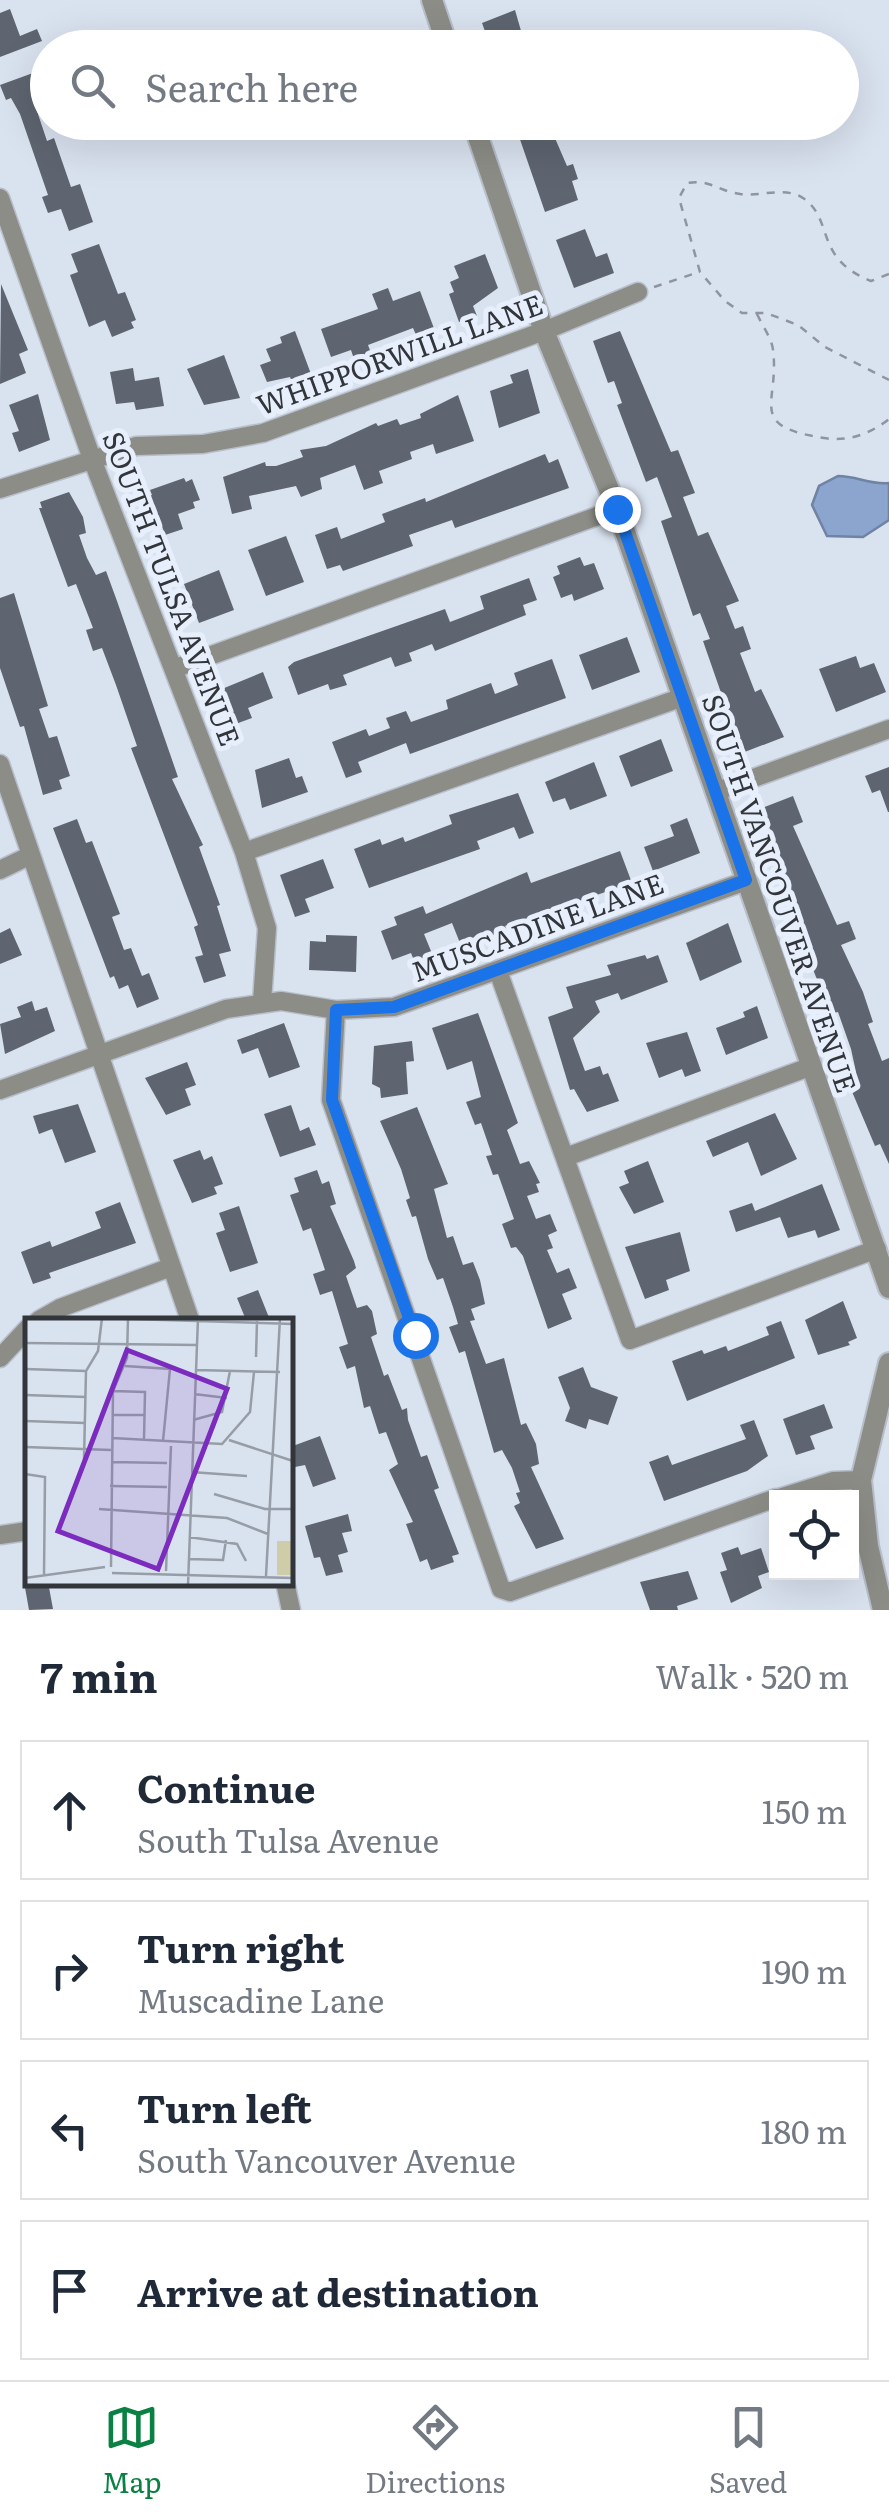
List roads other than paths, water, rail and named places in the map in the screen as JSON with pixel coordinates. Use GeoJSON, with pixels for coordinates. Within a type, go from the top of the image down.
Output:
{"type":"FeatureCollection","features":[{"type":"Feature","properties":{"kind":"street"},"geometry":{"type":"LineString","coordinates":[[432,0],[442,30]]}},
{"type":"Feature","properties":{"kind":"street","name":"SOUTH VANCOUVER AVENUE"},"geometry":{"type":"LineString","coordinates":[[480,140],[544,331],[617,509],[889,1288]]}},
{"type":"Feature","properties":{"kind":"street","name":"SOUTH TULSA AVENUE"},"geometry":{"type":"LineString","coordinates":[[0,198],[92,458],[244,852],[266,928],[262,1002]]}},
{"type":"Feature","properties":{"kind":"street","name":"WHIPPORWILL LANE"},"geometry":{"type":"LineString","coordinates":[[0,489],[136,446],[203,444],[262,434],[544,331],[638,292]]}},
{"type":"Feature","properties":{"kind":"street"},"geometry":{"type":"LineString","coordinates":[[176,668],[617,509]]}},
{"type":"Feature","properties":{"kind":"street"},"geometry":{"type":"LineString","coordinates":[[244,852],[684,698]]}},
{"type":"Feature","properties":{"kind":"street"},"geometry":{"type":"LineString","coordinates":[[715,792],[889,729]]}},
{"type":"Feature","properties":{"kind":"street"},"geometry":{"type":"LineString","coordinates":[[0,764],[96,1056],[189,1318]]}},
{"type":"Feature","properties":{"kind":"street"},"geometry":{"type":"LineString","coordinates":[[0,870],[29,856]]}},
{"type":"Feature","properties":{"kind":"street","name":"MUSCADINE LANE"},"geometry":{"type":"LineString","coordinates":[[0,1090],[226,1009],[262,1002],[336,1010],[394,1007],[746,880]]}},
{"type":"Feature","properties":{"kind":"street"},"geometry":{"type":"LineString","coordinates":[[498,971],[630,1340],[877,1249]]}},
{"type":"Feature","properties":{"kind":"street"},"geometry":{"type":"LineString","coordinates":[[336,1010],[332,1100],[499,1584],[510,1592],[769,1501]]}},
{"type":"Feature","properties":{"kind":"street"},"geometry":{"type":"LineString","coordinates":[[566,1157],[812,1066]]}},
{"type":"Feature","properties":{"kind":"street"},"geometry":{"type":"LineString","coordinates":[[42,1318],[170,1267]]}},
{"type":"Feature","properties":{"kind":"street"},"geometry":{"type":"LineString","coordinates":[[0,1358],[25,1331]]}},
{"type":"Feature","properties":{"kind":"street"},"geometry":{"type":"LineString","coordinates":[[882,1610],[868,1546],[861,1480],[889,1362]]}},
{"type":"Feature","properties":{"kind":"street"},"geometry":{"type":"LineString","coordinates":[[806,1490],[861,1480]]}},
{"type":"Feature","properties":{"kind":"street"},"geometry":{"type":"LineString","coordinates":[[0,1535],[25,1531]]}},
{"type":"Feature","properties":{"kind":"street"},"geometry":{"type":"LineString","coordinates":[[286,1585],[291,1610]]}},
{"type":"Feature","properties":{"kind":"water"},"geometry":{"type":"Polygon","coordinates":[[[838,476],[889,483],[889,520],[863,537],[827,536],[812,505],[819,486],[838,476]]]}}]}
